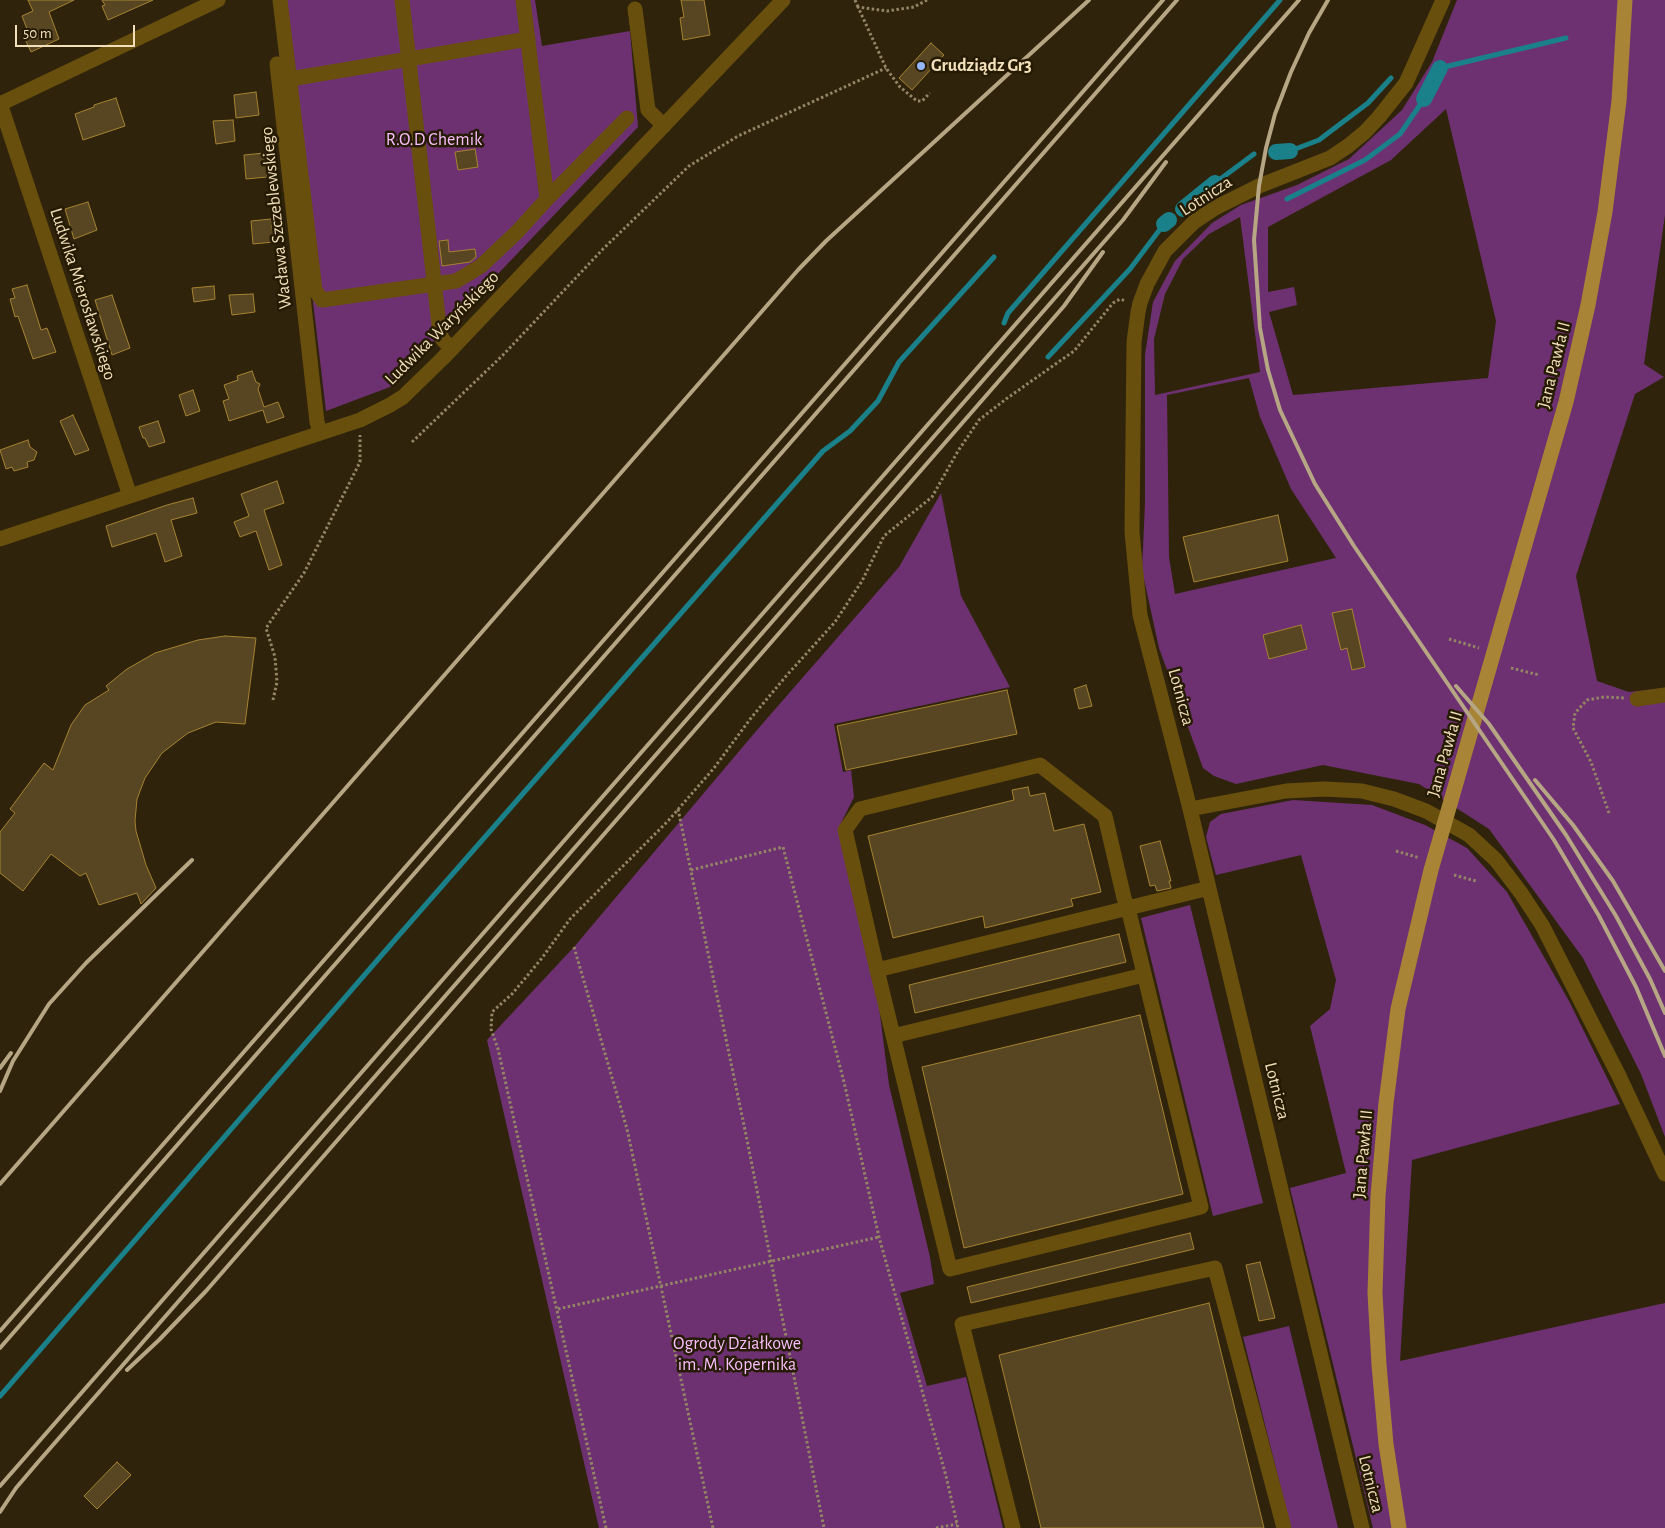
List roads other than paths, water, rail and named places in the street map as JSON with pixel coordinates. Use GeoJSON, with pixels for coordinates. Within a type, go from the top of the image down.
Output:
{"type":"FeatureCollection","features":[{"type":"Feature","properties":{"kind":"main road","name":"Jana Pawła II"},"geometry":{"type":"LineString","coordinates":[[1399,1528],[1386,1444],[1375,1293],[1375,1244],[1386,1103],[1398,1009],[1431,870],[1566,402],[1588,305],[1606,212],[1619,101],[1625,0]]}},
{"type":"Feature","properties":{"kind":"street"},"geometry":{"type":"LineString","coordinates":[[0,104],[218,0]]}},
{"type":"Feature","properties":{"kind":"street","name":"Wacława Szczeblewskiego"},"geometry":{"type":"LineString","coordinates":[[270,0],[317,422],[320,432]]}},
{"type":"Feature","properties":{"kind":"street"},"geometry":{"type":"LineString","coordinates":[[280,0],[315,290],[322,300],[456,281],[481,266],[627,118]]}},
{"type":"Feature","properties":{"kind":"street"},"geometry":{"type":"LineString","coordinates":[[402,0],[440,334],[452,349]]}},
{"type":"Feature","properties":{"kind":"street"},"geometry":{"type":"LineString","coordinates":[[523,0],[547,199]]}},
{"type":"Feature","properties":{"kind":"street","name":"Ludwika Waryńskiego"},"geometry":{"type":"LineString","coordinates":[[0,539],[360,420],[390,405],[403,396],[452,349],[783,0]]}},
{"type":"Feature","properties":{"kind":"street","name":"Lotnicza"},"geometry":{"type":"LineString","coordinates":[[1362,1528],[1190,809],[1140,615],[1132,532],[1134,342],[1140,303],[1147,284],[1165,252],[1194,222],[1235,197],[1330,158],[1348,146],[1369,127],[1406,83],[1443,0]]}},
{"type":"Feature","properties":{"kind":"street"},"geometry":{"type":"LineString","coordinates":[[635,9],[648,110],[664,126]]}},
{"type":"Feature","properties":{"kind":"street"},"geometry":{"type":"LineString","coordinates":[[290,80],[528,39]]}},
{"type":"Feature","properties":{"kind":"street","name":"Ludwika Mierosławskiego"},"geometry":{"type":"LineString","coordinates":[[0,104],[130,496]]}},
{"type":"Feature","properties":{"kind":"street"},"geometry":{"type":"LineString","coordinates":[[1637,699],[1665,695]]}},
{"type":"Feature","properties":{"kind":"street"},"geometry":{"type":"LineString","coordinates":[[1040,765],[1105,816],[1128,908],[1201,1207],[950,1269],[844,830],[860,809],[1040,765]]}},
{"type":"Feature","properties":{"kind":"street"},"geometry":{"type":"LineString","coordinates":[[1190,809],[1286,791],[1324,788],[1362,791],[1394,799],[1426,811],[1469,835],[1496,860],[1521,892],[1542,925],[1619,1076],[1665,1174]]}},
{"type":"Feature","properties":{"kind":"street"},"geometry":{"type":"LineString","coordinates":[[877,970],[1209,888]]}},
{"type":"Feature","properties":{"kind":"street"},"geometry":{"type":"LineString","coordinates":[[893,1036],[1144,975]]}},
{"type":"Feature","properties":{"kind":"street"},"geometry":{"type":"LineString","coordinates":[[1013,1528],[962,1324],[1215,1268],[1284,1528]]}},
{"type":"Feature","properties":{"kind":"waterway"},"geometry":{"type":"LineString","coordinates":[[1004,323],[1008,313],[1280,0]]}},
{"type":"Feature","properties":{"kind":"waterway"},"geometry":{"type":"LineString","coordinates":[[1440,68],[1566,38]]}},
{"type":"Feature","properties":{"kind":"waterway"},"geometry":{"type":"LineString","coordinates":[[1424,99],[1440,68]]}},
{"type":"Feature","properties":{"kind":"waterway"},"geometry":{"type":"LineString","coordinates":[[1290,151],[1319,140],[1368,103],[1391,78]]}},
{"type":"Feature","properties":{"kind":"waterway"},"geometry":{"type":"LineString","coordinates":[[1287,199],[1365,160],[1400,134],[1424,99]]}},
{"type":"Feature","properties":{"kind":"waterway"},"geometry":{"type":"LineString","coordinates":[[1276,152],[1290,151]]}},
{"type":"Feature","properties":{"kind":"waterway"},"geometry":{"type":"LineString","coordinates":[[1215,183],[1254,154]]}},
{"type":"Feature","properties":{"kind":"waterway"},"geometry":{"type":"LineString","coordinates":[[1183,209],[1215,183]]}},
{"type":"Feature","properties":{"kind":"waterway"},"geometry":{"type":"LineString","coordinates":[[1164,224],[1169,220]]}},
{"type":"Feature","properties":{"kind":"waterway"},"geometry":{"type":"LineString","coordinates":[[1048,357],[1130,269],[1164,224]]}},
{"type":"Feature","properties":{"kind":"waterway"},"geometry":{"type":"LineString","coordinates":[[0,1396],[393,942],[823,451],[850,431],[878,401],[899,362],[994,257]]}},
{"type":"Feature","properties":{"kind":"railway"},"geometry":{"type":"LineString","coordinates":[[0,1184],[798,270],[826,241],[1089,0]]}},
{"type":"Feature","properties":{"kind":"railway"},"geometry":{"type":"LineString","coordinates":[[0,1331],[1163,0]]}},
{"type":"Feature","properties":{"kind":"railway"},"geometry":{"type":"LineString","coordinates":[[0,1348],[1177,0]]}},
{"type":"Feature","properties":{"kind":"railway"},"geometry":{"type":"LineString","coordinates":[[0,1486],[1299,0]]}},
{"type":"Feature","properties":{"kind":"railway"},"geometry":{"type":"LineString","coordinates":[[1328,0],[1309,33],[1291,72],[1275,114],[1259,186],[1254,240],[1260,328],[1268,370],[1280,410],[1315,484],[1354,546],[1554,840],[1599,916],[1636,987],[1665,1056]]}},
{"type":"Feature","properties":{"kind":"railway"},"geometry":{"type":"LineString","coordinates":[[0,1512],[16,1488],[39,1461],[1123,220],[1166,162]]}},
{"type":"Feature","properties":{"kind":"railway"},"geometry":{"type":"LineString","coordinates":[[127,1370],[206,1291],[1064,306],[1103,252]]}},
{"type":"Feature","properties":{"kind":"railway"},"geometry":{"type":"LineString","coordinates":[[1456,686],[1489,724],[1566,835],[1616,916],[1650,979],[1665,1013]]}},
{"type":"Feature","properties":{"kind":"railway"},"geometry":{"type":"LineString","coordinates":[[1535,780],[1573,825],[1613,881],[1665,971]]}},
{"type":"Feature","properties":{"kind":"railway"},"geometry":{"type":"LineString","coordinates":[[0,1091],[13,1061],[49,1004],[86,963],[192,860]]}},
{"type":"Feature","properties":{"kind":"railway"},"geometry":{"type":"LineString","coordinates":[[0,1068],[11,1053]]}},
{"type":"Feature","properties":{"kind":"place","name":"Grudziądz Gr3"},"geometry":{"type":"Point","coordinates":[921,66]}},
{"type":"Feature","properties":{"kind":"park label","name":"R.O.D Chemik"},"geometry":{"type":"Point","coordinates":[434,140]}},
{"type":"Feature","properties":{"kind":"park label","name":"Ogrody Działkowe im. M. Kopernika"},"geometry":{"type":"Point","coordinates":[737,1354]}}]}
